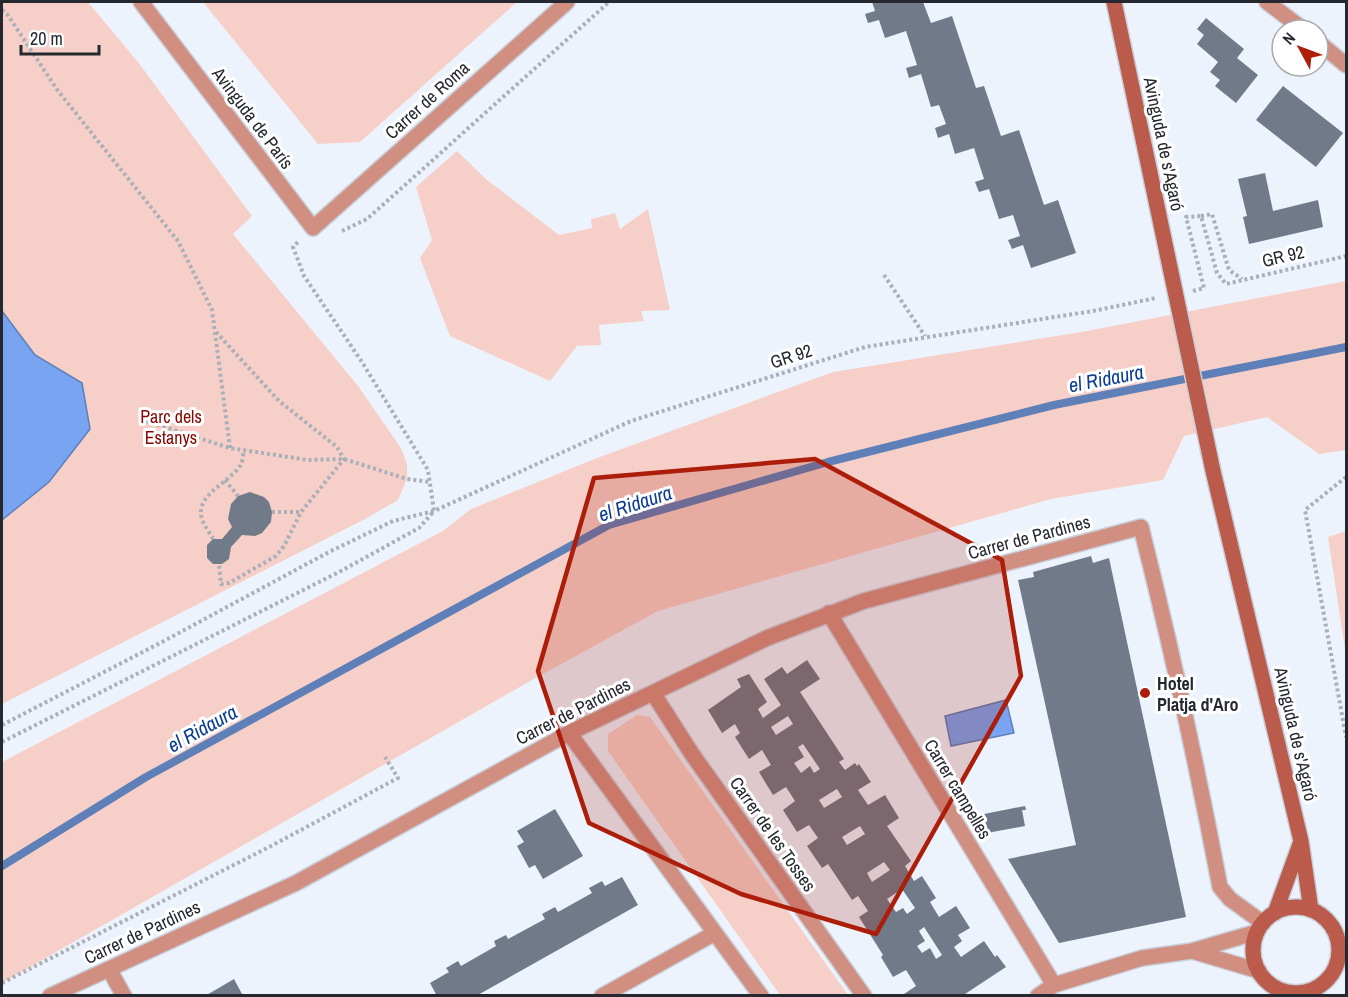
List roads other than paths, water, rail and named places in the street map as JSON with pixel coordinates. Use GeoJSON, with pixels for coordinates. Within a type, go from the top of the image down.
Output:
{"type":"FeatureCollection","features":[{"type":"Feature","properties":{"kind":"main road","name":"Avinguda de s'Agaró"},"geometry":{"type":"LineString","coordinates":[[1114,2],[1213,471],[1301,841],[1311,910]]}},
{"type":"Feature","properties":{"kind":"main road"},"geometry":{"type":"LineString","coordinates":[[1265,923],[1293,908],[1319,913],[1332,926],[1343,951],[1329,978],[1313,990],[1293,994],[1273,986],[1255,964],[1253,948],[1301,841]]}},
{"type":"Feature","properties":{"kind":"main road"},"geometry":{"type":"LineString","coordinates":[[1329,978],[1333,996]]}},
{"type":"Feature","properties":{"kind":"street","name":"Avinguda de París"},"geometry":{"type":"LineString","coordinates":[[141,2],[313,228]]}},
{"type":"Feature","properties":{"kind":"street","name":"Carrer de Roma"},"geometry":{"type":"LineString","coordinates":[[313,228],[567,2]]}},
{"type":"Feature","properties":{"kind":"street"},"geometry":{"type":"LineString","coordinates":[[1267,2],[1288,18]]}},
{"type":"Feature","properties":{"kind":"street"},"geometry":{"type":"LineString","coordinates":[[1330,51],[1347,64]]}},
{"type":"Feature","properties":{"kind":"street","name":"Carrer de Pardines"},"geometry":{"type":"LineString","coordinates":[[50,996],[296,883],[569,733],[767,638],[864,601],[1141,527],[1166,625],[1220,886],[1230,899],[1265,923]]}},
{"type":"Feature","properties":{"kind":"street","name":"Carrer campelles"},"geometry":{"type":"LineString","coordinates":[[829,613],[1054,985]]}},
{"type":"Feature","properties":{"kind":"street","name":"Carrer de les Tosses"},"geometry":{"type":"LineString","coordinates":[[653,693],[692,754],[864,996]]}},
{"type":"Feature","properties":{"kind":"street"},"geometry":{"type":"LineString","coordinates":[[569,733],[761,996]]}},
{"type":"Feature","properties":{"kind":"street"},"geometry":{"type":"LineString","coordinates":[[1038,996],[1054,985],[1142,958],[1192,951],[1265,923]]}},
{"type":"Feature","properties":{"kind":"street"},"geometry":{"type":"LineString","coordinates":[[602,996],[715,933]]}},
{"type":"Feature","properties":{"kind":"street"},"geometry":{"type":"LineString","coordinates":[[1192,951],[1259,971]]}},
{"type":"Feature","properties":{"kind":"street"},"geometry":{"type":"LineString","coordinates":[[109,969],[124,996]]}},
{"type":"Feature","properties":{"kind":"water"},"geometry":{"type":"Polygon","coordinates":[[[2,311],[35,355],[82,383],[90,429],[49,482],[2,520],[2,311]]]}},
{"type":"Feature","properties":{"kind":"water"},"geometry":{"type":"Polygon","coordinates":[[[1006,700],[1014,733],[951,746],[945,716],[1006,700]]]}},
{"type":"Feature","properties":{"kind":"waterway","name":"el Ridaura"},"geometry":{"type":"LineString","coordinates":[[2,866],[146,777],[609,525],[828,462],[1054,405],[1346,347]]}},
{"type":"Feature","properties":{"kind":"place","name":"Hotel Platja d'Aro"},"geometry":{"type":"Point","coordinates":[1145,693]}},
{"type":"Feature","properties":{"kind":"park label","name":"Parc dels Estanys"},"geometry":{"type":"Point","coordinates":[171,426]}}]}
